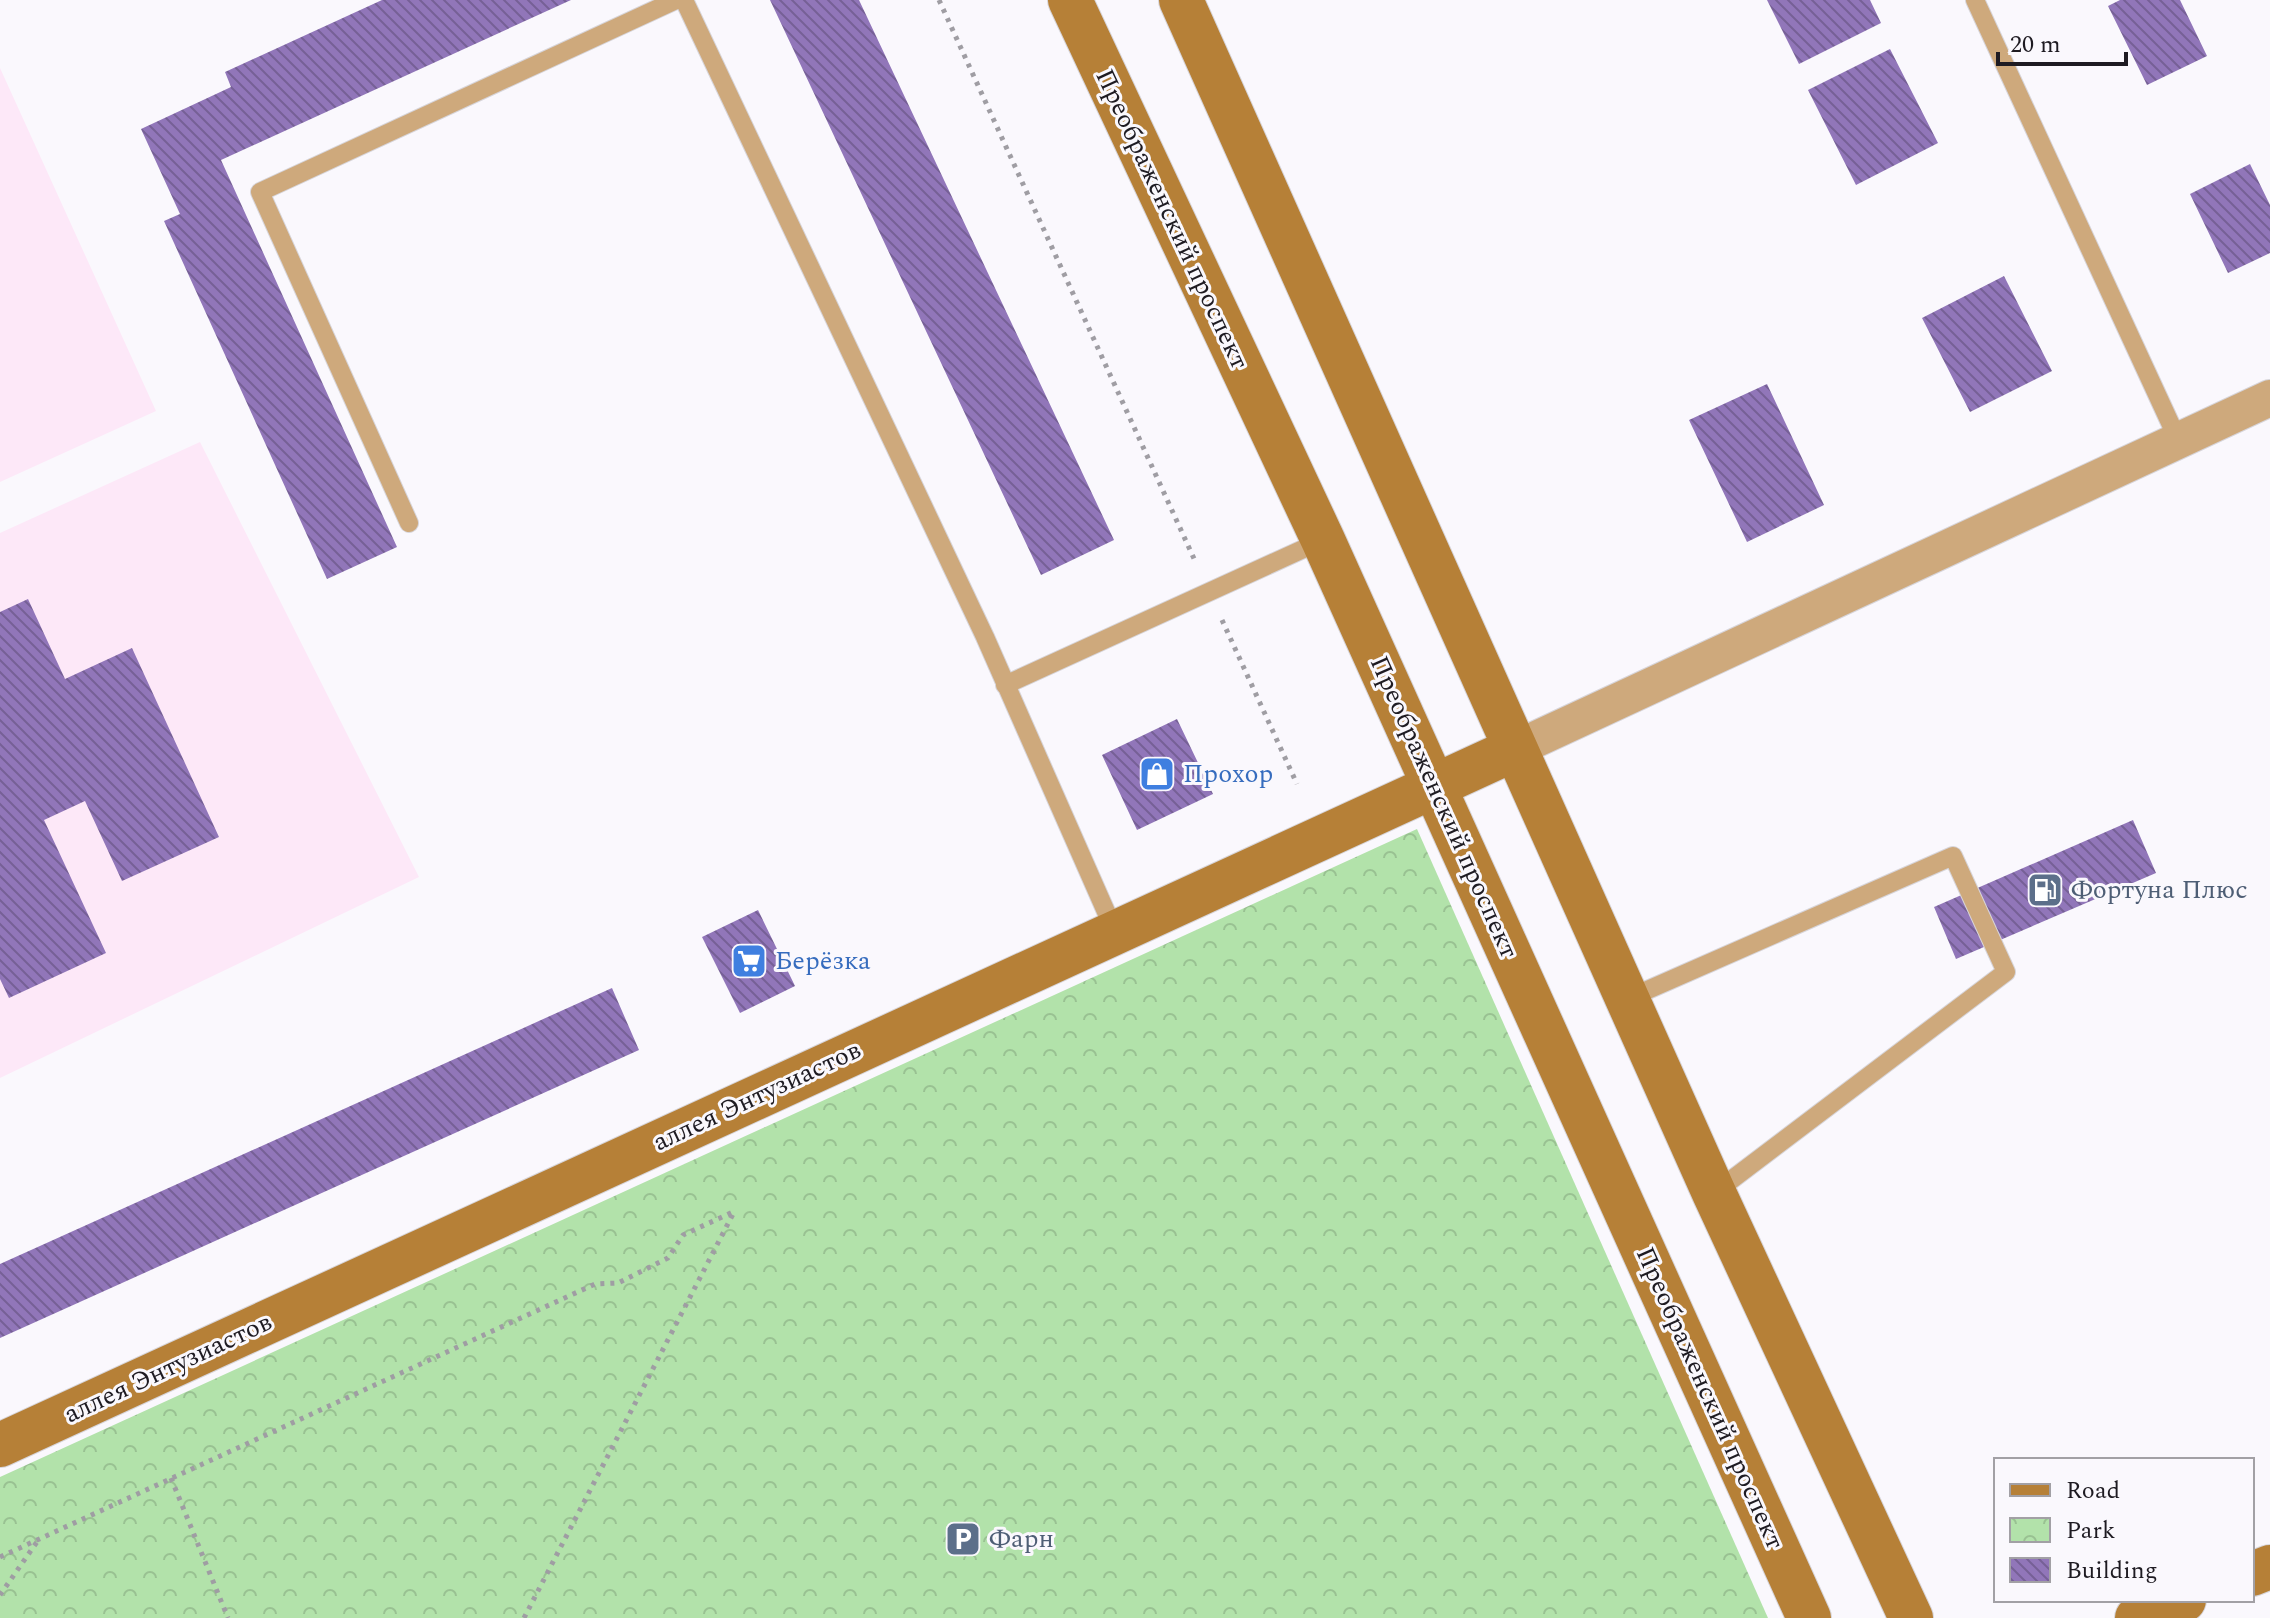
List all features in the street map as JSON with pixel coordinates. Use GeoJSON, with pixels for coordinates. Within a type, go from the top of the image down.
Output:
{"type":"FeatureCollection","features":[{"type":"Feature","properties":{"kind":"street","name":"Преображенский проспект"},"geometry":{"type":"LineString","coordinates":[[1070,0],[1323,540],[1809,1618]]}},
{"type":"Feature","properties":{"kind":"street"},"geometry":{"type":"LineString","coordinates":[[1181,0],[1714,1193],[1911,1618]]}},
{"type":"Feature","properties":{"kind":"street"},"geometry":{"type":"LineString","coordinates":[[1515,749],[2270,398]]}},
{"type":"Feature","properties":{"kind":"street","name":"аллея Энтузиастов"},"geometry":{"type":"LineString","coordinates":[[0,1445],[1515,749]]}},
{"type":"Feature","properties":{"kind":"street"},"geometry":{"type":"LineString","coordinates":[[2137,1618],[2179,1602]]}},
{"type":"Feature","properties":{"kind":"lane"},"geometry":{"type":"LineString","coordinates":[[409,523],[260,192],[676,0]]}},
{"type":"Feature","properties":{"kind":"lane"},"geometry":{"type":"LineString","coordinates":[[684,0],[1005,685],[1115,932]]}},
{"type":"Feature","properties":{"kind":"lane"},"geometry":{"type":"LineString","coordinates":[[1975,0],[2178,440]]}},
{"type":"Feature","properties":{"kind":"lane"},"geometry":{"type":"LineString","coordinates":[[1005,685],[1323,540]]}},
{"type":"Feature","properties":{"kind":"lane"},"geometry":{"type":"LineString","coordinates":[[1627,999],[1953,856],[2006,972],[1714,1193]]}},
{"type":"Feature","properties":{"kind":"path"},"geometry":{"type":"LineString","coordinates":[[939,0],[1297,784]]}},
{"type":"Feature","properties":{"kind":"path"},"geometry":{"type":"LineString","coordinates":[[0,1557],[595,1284],[618,1283],[668,1258],[683,1235],[735,1211],[524,1618]]}},
{"type":"Feature","properties":{"kind":"path"},"geometry":{"type":"LineString","coordinates":[[171,1478],[228,1618]]}},
{"type":"Feature","properties":{"kind":"path"},"geometry":{"type":"LineString","coordinates":[[0,1595],[40,1538]]}},
{"type":"Feature","properties":{"kind":"shaded area"},"geometry":{"type":"Polygon","coordinates":[[[0,68],[156,411],[0,482],[0,68]]]}},
{"type":"Feature","properties":{"kind":"shaded area"},"geometry":{"type":"Polygon","coordinates":[[[200,442],[419,877],[0,1078],[0,533],[200,442]]]}},
{"type":"Feature","properties":{"kind":"green space"},"geometry":{"type":"Polygon","coordinates":[[[1417,829],[1768,1618],[0,1618],[0,1477],[1417,829]]]}},
{"type":"Feature","properties":{"kind":"building"},"geometry":{"type":"Polygon","coordinates":[[[382,0],[571,0],[221,160],[397,547],[327,579],[164,221],[180,214],[141,129],[231,87],[225,72],[382,0]]]}},
{"type":"Feature","properties":{"kind":"building"},"geometry":{"type":"Polygon","coordinates":[[[770,0],[859,0],[1114,540],[1041,575],[770,0]]]}},
{"type":"Feature","properties":{"kind":"building"},"geometry":{"type":"Polygon","coordinates":[[[1767,0],[1870,0],[1881,23],[1799,64],[1767,0]]]}},
{"type":"Feature","properties":{"kind":"building"},"geometry":{"type":"Polygon","coordinates":[[[2120,0],[2180,0],[2207,56],[2147,85],[2108,6],[2120,0]]]}},
{"type":"Feature","properties":{"kind":"building"},"geometry":{"type":"Polygon","coordinates":[[[1890,49],[1938,143],[1856,185],[1808,90],[1890,49]]]}},
{"type":"Feature","properties":{"kind":"building"},"geometry":{"type":"Polygon","coordinates":[[[2250,164],[2270,205],[2270,253],[2228,273],[2190,194],[2250,164]]]}},
{"type":"Feature","properties":{"kind":"building"},"geometry":{"type":"Polygon","coordinates":[[[2004,276],[2052,371],[1970,412],[1922,318],[2004,276]]]}},
{"type":"Feature","properties":{"kind":"building"},"geometry":{"type":"Polygon","coordinates":[[[1767,384],[1824,505],[1747,542],[1689,420],[1767,384]]]}},
{"type":"Feature","properties":{"kind":"building"},"geometry":{"type":"Polygon","coordinates":[[[28,599],[65,679],[132,648],[219,837],[122,881],[85,801],[44,820],[106,953],[9,998],[0,979],[0,612],[28,599]]]}},
{"type":"Feature","properties":{"kind":"building","name":"Прохор"},"geometry":{"type":"Polygon","coordinates":[[[1177,719],[1213,794],[1137,830],[1102,755],[1177,719]]]}},
{"type":"Feature","properties":{"kind":"building","name":"Фортуна Плюс"},"geometry":{"type":"Polygon","coordinates":[[[2133,820],[2156,873],[1956,959],[1934,907],[2133,820]]]}},
{"type":"Feature","properties":{"kind":"building","name":"Берёзка"},"geometry":{"type":"Polygon","coordinates":[[[758,910],[795,986],[740,1013],[702,937],[758,910]]]}},
{"type":"Feature","properties":{"kind":"building"},"geometry":{"type":"Polygon","coordinates":[[[612,988],[639,1050],[0,1338],[0,1264],[612,988]]]}},
{"type":"Feature","properties":{"kind":"place","name":"Прохор"},"geometry":{"type":"Point","coordinates":[1157,774]}},
{"type":"Feature","properties":{"kind":"place","name":"Фортуна Плюс"},"geometry":{"type":"Point","coordinates":[2045,890]}},
{"type":"Feature","properties":{"kind":"place","name":"Берёзка"},"geometry":{"type":"Point","coordinates":[749,961]}},
{"type":"Feature","properties":{"kind":"place","name":"Фарн"},"geometry":{"type":"Point","coordinates":[963,1539]}}]}
